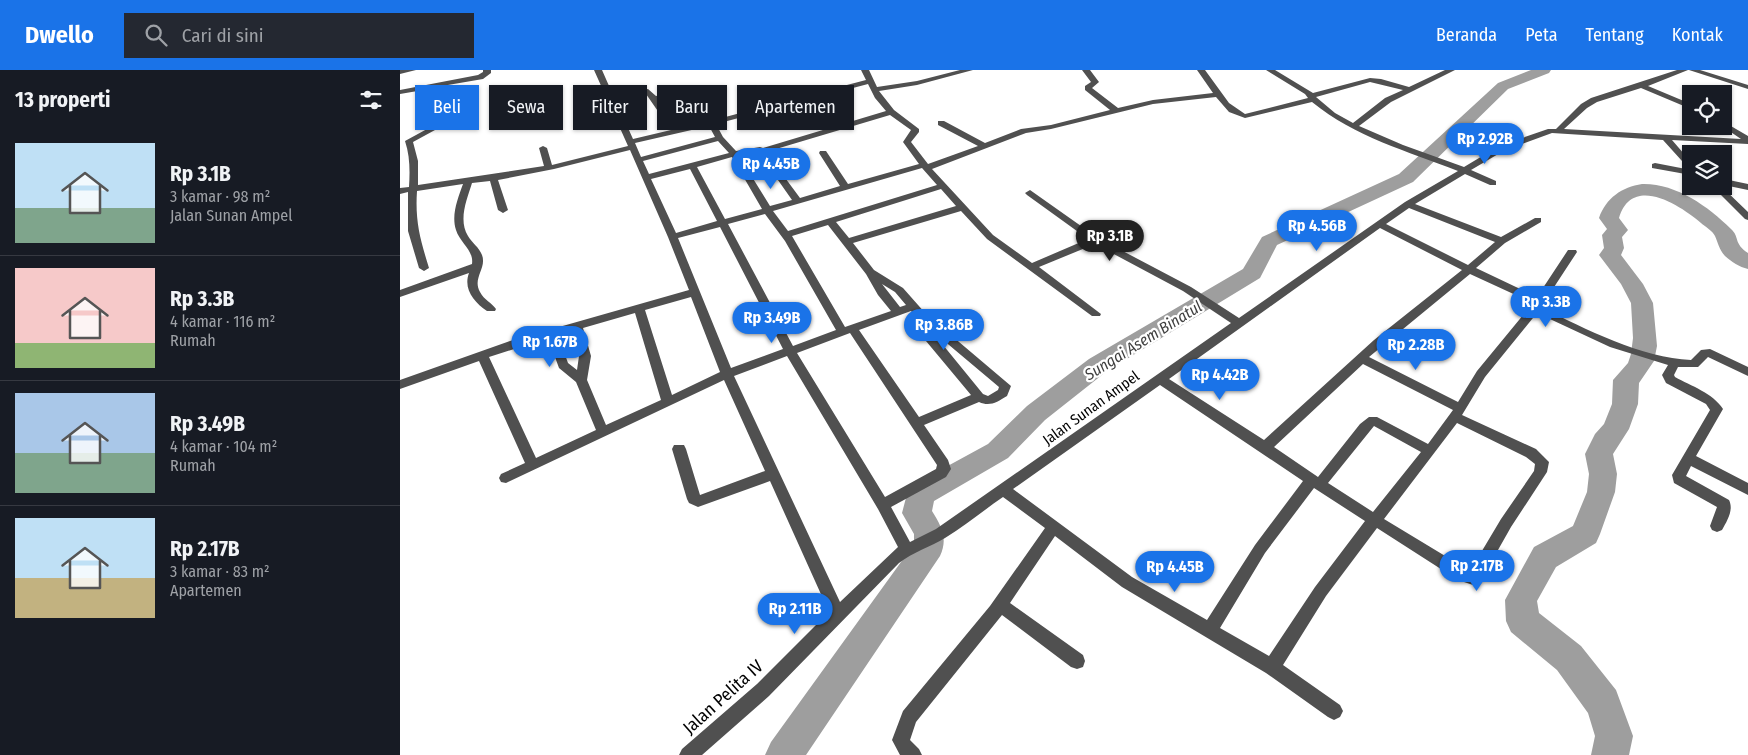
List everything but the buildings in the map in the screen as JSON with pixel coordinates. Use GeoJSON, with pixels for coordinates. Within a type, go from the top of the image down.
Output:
{"type":"FeatureCollection","features":[{"type":"Feature","properties":{"kind":"street"},"geometry":{"type":"LineString","coordinates":[[400,72],[412,70]]}},
{"type":"Feature","properties":{"kind":"street"},"geometry":{"type":"LineString","coordinates":[[400,92],[480,76],[486,73],[487,70]]}},
{"type":"Feature","properties":{"kind":"street"},"geometry":{"type":"LineString","coordinates":[[598,70],[604,85]]}},
{"type":"Feature","properties":{"kind":"street"},"geometry":{"type":"LineString","coordinates":[[865,70],[879,98],[891,112],[915,129],[915,132],[907,142],[925,166],[990,237],[1096,314]]}},
{"type":"Feature","properties":{"kind":"street"},"geometry":{"type":"LineString","coordinates":[[727,119],[873,86],[917,84],[969,70]]}},
{"type":"Feature","properties":{"kind":"street"},"geometry":{"type":"LineString","coordinates":[[1086,70],[1096,82],[1088,88],[1116,111]]}},
{"type":"Feature","properties":{"kind":"street"},"geometry":{"type":"LineString","coordinates":[[1202,70],[1218,95],[1237,115],[1241,116],[1312,98],[1370,80],[1381,81],[1410,90]]}},
{"type":"Feature","properties":{"kind":"street"},"geometry":{"type":"LineString","coordinates":[[1270,70],[1354,126],[1402,149],[1467,169],[1493,182]]}},
{"type":"Feature","properties":{"kind":"street"},"geometry":{"type":"LineString","coordinates":[[1354,126],[1380,105],[1451,70]]}},
{"type":"Feature","properties":{"kind":"street"},"geometry":{"type":"LineString","coordinates":[[1558,131],[1584,106],[1594,100],[1641,86],[1684,70]]}},
{"type":"Feature","properties":{"kind":"street"},"geometry":{"type":"LineString","coordinates":[[1693,70],[1748,87]]}},
{"type":"Feature","properties":{"kind":"street"},"geometry":{"type":"LineString","coordinates":[[424,268],[412,226],[415,161],[413,145],[409,140],[431,130],[439,84]]}},
{"type":"Feature","properties":{"kind":"street"},"geometry":{"type":"LineString","coordinates":[[1641,86],[1682,103]]}},
{"type":"Feature","properties":{"kind":"street"},"geometry":{"type":"LineString","coordinates":[[647,91],[676,131]]}},
{"type":"Feature","properties":{"kind":"street"},"geometry":{"type":"LineString","coordinates":[[674,237],[925,166],[1024,131],[1051,127],[1153,102],[1218,95]]}},
{"type":"Feature","properties":{"kind":"street"},"geometry":{"type":"LineString","coordinates":[[646,178],[734,154],[756,149],[761,151],[891,112]]}},
{"type":"Feature","properties":{"kind":"street"},"geometry":{"type":"LineString","coordinates":[[941,122],[983,145]]}},
{"type":"Feature","properties":{"kind":"street"},"geometry":{"type":"LineString","coordinates":[[624,130],[674,237],[727,374],[838,614]]}},
{"type":"Feature","properties":{"kind":"street"},"geometry":{"type":"LineString","coordinates":[[400,191],[548,167],[680,130]]}},
{"type":"Feature","properties":{"kind":"street"},"geometry":{"type":"LineString","coordinates":[[715,130],[734,154],[768,211],[786,235],[846,330],[859,336],[943,464],[944,470],[936,476],[883,505]]}},
{"type":"Feature","properties":{"kind":"street"},"geometry":{"type":"LineString","coordinates":[[1732,130],[1748,141]]}},
{"type":"Feature","properties":{"kind":"street","name":"Jalan Sunan Ampel"},"geometry":{"type":"LineString","coordinates":[[941,533],[1408,204],[1502,148],[1544,133],[1558,131],[1748,141]]}},
{"type":"Feature","properties":{"kind":"street"},"geometry":{"type":"LineString","coordinates":[[1665,137],[1682,156]]}},
{"type":"Feature","properties":{"kind":"street"},"geometry":{"type":"LineString","coordinates":[[638,160],[720,138]]}},
{"type":"Feature","properties":{"kind":"street"},"geometry":{"type":"LineString","coordinates":[[543,148],[548,167]]}},
{"type":"Feature","properties":{"kind":"street"},"geometry":{"type":"LineString","coordinates":[[761,151],[798,202]]}},
{"type":"Feature","properties":{"kind":"street"},"geometry":{"type":"LineString","coordinates":[[823,153],[846,188]]}},
{"type":"Feature","properties":{"kind":"street"},"geometry":{"type":"LineString","coordinates":[[692,165],[790,351],[883,505],[912,547]]}},
{"type":"Feature","properties":{"kind":"street"},"geometry":{"type":"LineString","coordinates":[[1655,166],[1682,170]]}},
{"type":"Feature","properties":{"kind":"street"},"geometry":{"type":"LineString","coordinates":[[493,177],[504,210]]}},
{"type":"Feature","properties":{"kind":"street"},"geometry":{"type":"LineString","coordinates":[[469,180],[459,205],[458,220],[462,233],[477,256],[477,266],[471,283],[477,297],[491,309]]}},
{"type":"Feature","properties":{"kind":"street"},"geometry":{"type":"LineString","coordinates":[[1732,184],[1748,187]]}},
{"type":"Feature","properties":{"kind":"street"},"geometry":{"type":"LineString","coordinates":[[786,235],[943,186]]}},
{"type":"Feature","properties":{"kind":"street"},"geometry":{"type":"LineString","coordinates":[[1030,193],[1094,240],[1199,296],[1239,324]]}},
{"type":"Feature","properties":{"kind":"street"},"geometry":{"type":"LineString","coordinates":[[1725,195],[1748,217]]}},
{"type":"Feature","properties":{"kind":"street"},"geometry":{"type":"LineString","coordinates":[[1408,204],[1502,241]]}},
{"type":"Feature","properties":{"kind":"street"},"geometry":{"type":"LineString","coordinates":[[847,242],[963,206]]}},
{"type":"Feature","properties":{"kind":"street"},"geometry":{"type":"LineString","coordinates":[[1266,447],[1378,342],[1471,270],[1502,241],[1538,220]]}},
{"type":"Feature","properties":{"kind":"street"},"geometry":{"type":"LineString","coordinates":[[830,221],[870,272],[882,293],[897,311]]}},
{"type":"Feature","properties":{"kind":"street"},"geometry":{"type":"LineString","coordinates":[[1379,224],[1599,337],[1675,364],[1694,364],[1705,353],[1710,353],[1748,372]]}},
{"type":"Feature","properties":{"kind":"street"},"geometry":{"type":"LineString","coordinates":[[1031,267],[1094,240]]}},
{"type":"Feature","properties":{"kind":"street"},"geometry":{"type":"LineString","coordinates":[[1272,667],[1312,601],[1337,566],[1430,451],[1481,374],[1537,305],[1572,252]]}},
{"type":"Feature","properties":{"kind":"street"},"geometry":{"type":"LineString","coordinates":[[400,294],[477,266]]}},
{"type":"Feature","properties":{"kind":"street"},"geometry":{"type":"LineString","coordinates":[[870,272],[899,290],[922,316],[1005,386],[1003,393],[991,400],[979,397],[925,332],[922,316]]}},
{"type":"Feature","properties":{"kind":"street"},"geometry":{"type":"LineString","coordinates":[[400,385],[577,325],[695,292]]}},
{"type":"Feature","properties":{"kind":"street"},"geometry":{"type":"LineString","coordinates":[[506,478],[727,374],[914,306]]}},
{"type":"Feature","properties":{"kind":"street"},"geometry":{"type":"LineString","coordinates":[[639,307],[668,402]]}},
{"type":"Feature","properties":{"kind":"street"},"geometry":{"type":"LineString","coordinates":[[577,325],[585,356],[581,380]]}},
{"type":"Feature","properties":{"kind":"street"},"geometry":{"type":"LineString","coordinates":[[552,333],[562,365],[581,380],[603,432]]}},
{"type":"Feature","properties":{"kind":"street"},"geometry":{"type":"LineString","coordinates":[[483,356],[533,465]]}},
{"type":"Feature","properties":{"kind":"street"},"geometry":{"type":"LineString","coordinates":[[1159,378],[1266,447],[1315,482],[1463,574],[1473,578],[1540,472],[1542,462],[1531,453],[1361,358]]}},
{"type":"Feature","properties":{"kind":"street"},"geometry":{"type":"LineString","coordinates":[[1675,364],[1668,374],[1670,380],[1710,401],[1717,409],[1679,475],[1679,479],[1724,504],[1724,510],[1717,526]]}},
{"type":"Feature","properties":{"kind":"street"},"geometry":{"type":"LineString","coordinates":[[916,424],[979,397]]}},
{"type":"Feature","properties":{"kind":"street"},"geometry":{"type":"LineString","coordinates":[[1210,629],[1260,549],[1315,482],[1373,420],[1430,451]]}},
{"type":"Feature","properties":{"kind":"street"},"geometry":{"type":"LineString","coordinates":[[679,449],[694,499],[698,501],[773,474]]}},
{"type":"Feature","properties":{"kind":"street"},"geometry":{"type":"LineString","coordinates":[[1688,458],[1748,489]]}},
{"type":"Feature","properties":{"kind":"street"},"geometry":{"type":"LineString","coordinates":[[1003,489],[1146,594],[1210,629],[1272,667],[1334,711]]}},
{"type":"Feature","properties":{"kind":"street"},"geometry":{"type":"LineString","coordinates":[[913,755],[903,746],[901,740],[909,717],[1000,605],[1054,527]]}},
{"type":"Feature","properties":{"kind":"street","name":"Jalan Pelita IV"},"geometry":{"type":"LineString","coordinates":[[688,755],[764,690],[890,563],[912,547],[941,533]]}},
{"type":"Feature","properties":{"kind":"street"},"geometry":{"type":"LineString","coordinates":[[1000,605],[1077,661]]}},
{"type":"Feature","properties":{"kind":"waterway","name":"Sungai Asem Binatul"},"geometry":{"type":"LineString","coordinates":[[784,755],[929,547],[929,532],[917,513],[921,494],[998,451],[1036,413],[1098,365],[1252,273],[1269,241],[1406,178],[1503,86],[1544,70]]}},
{"type":"Feature","properties":{"kind":"waterway"},"geometry":{"type":"LineString","coordinates":[[1610,755],[1614,736],[1603,703],[1569,658],[1523,621],[1521,600],[1545,557],[1585,534],[1601,492],[1603,474],[1599,454],[1605,441],[1616,429],[1625,404],[1626,380],[1638,368],[1644,354],[1643,305],[1632,284],[1610,255],[1614,248],[1612,235],[1618,230],[1609,218],[1610,214],[1613,208],[1633,191],[1646,189],[1661,192],[1688,204],[1703,215],[1725,234],[1729,248],[1748,263]]}}]}
